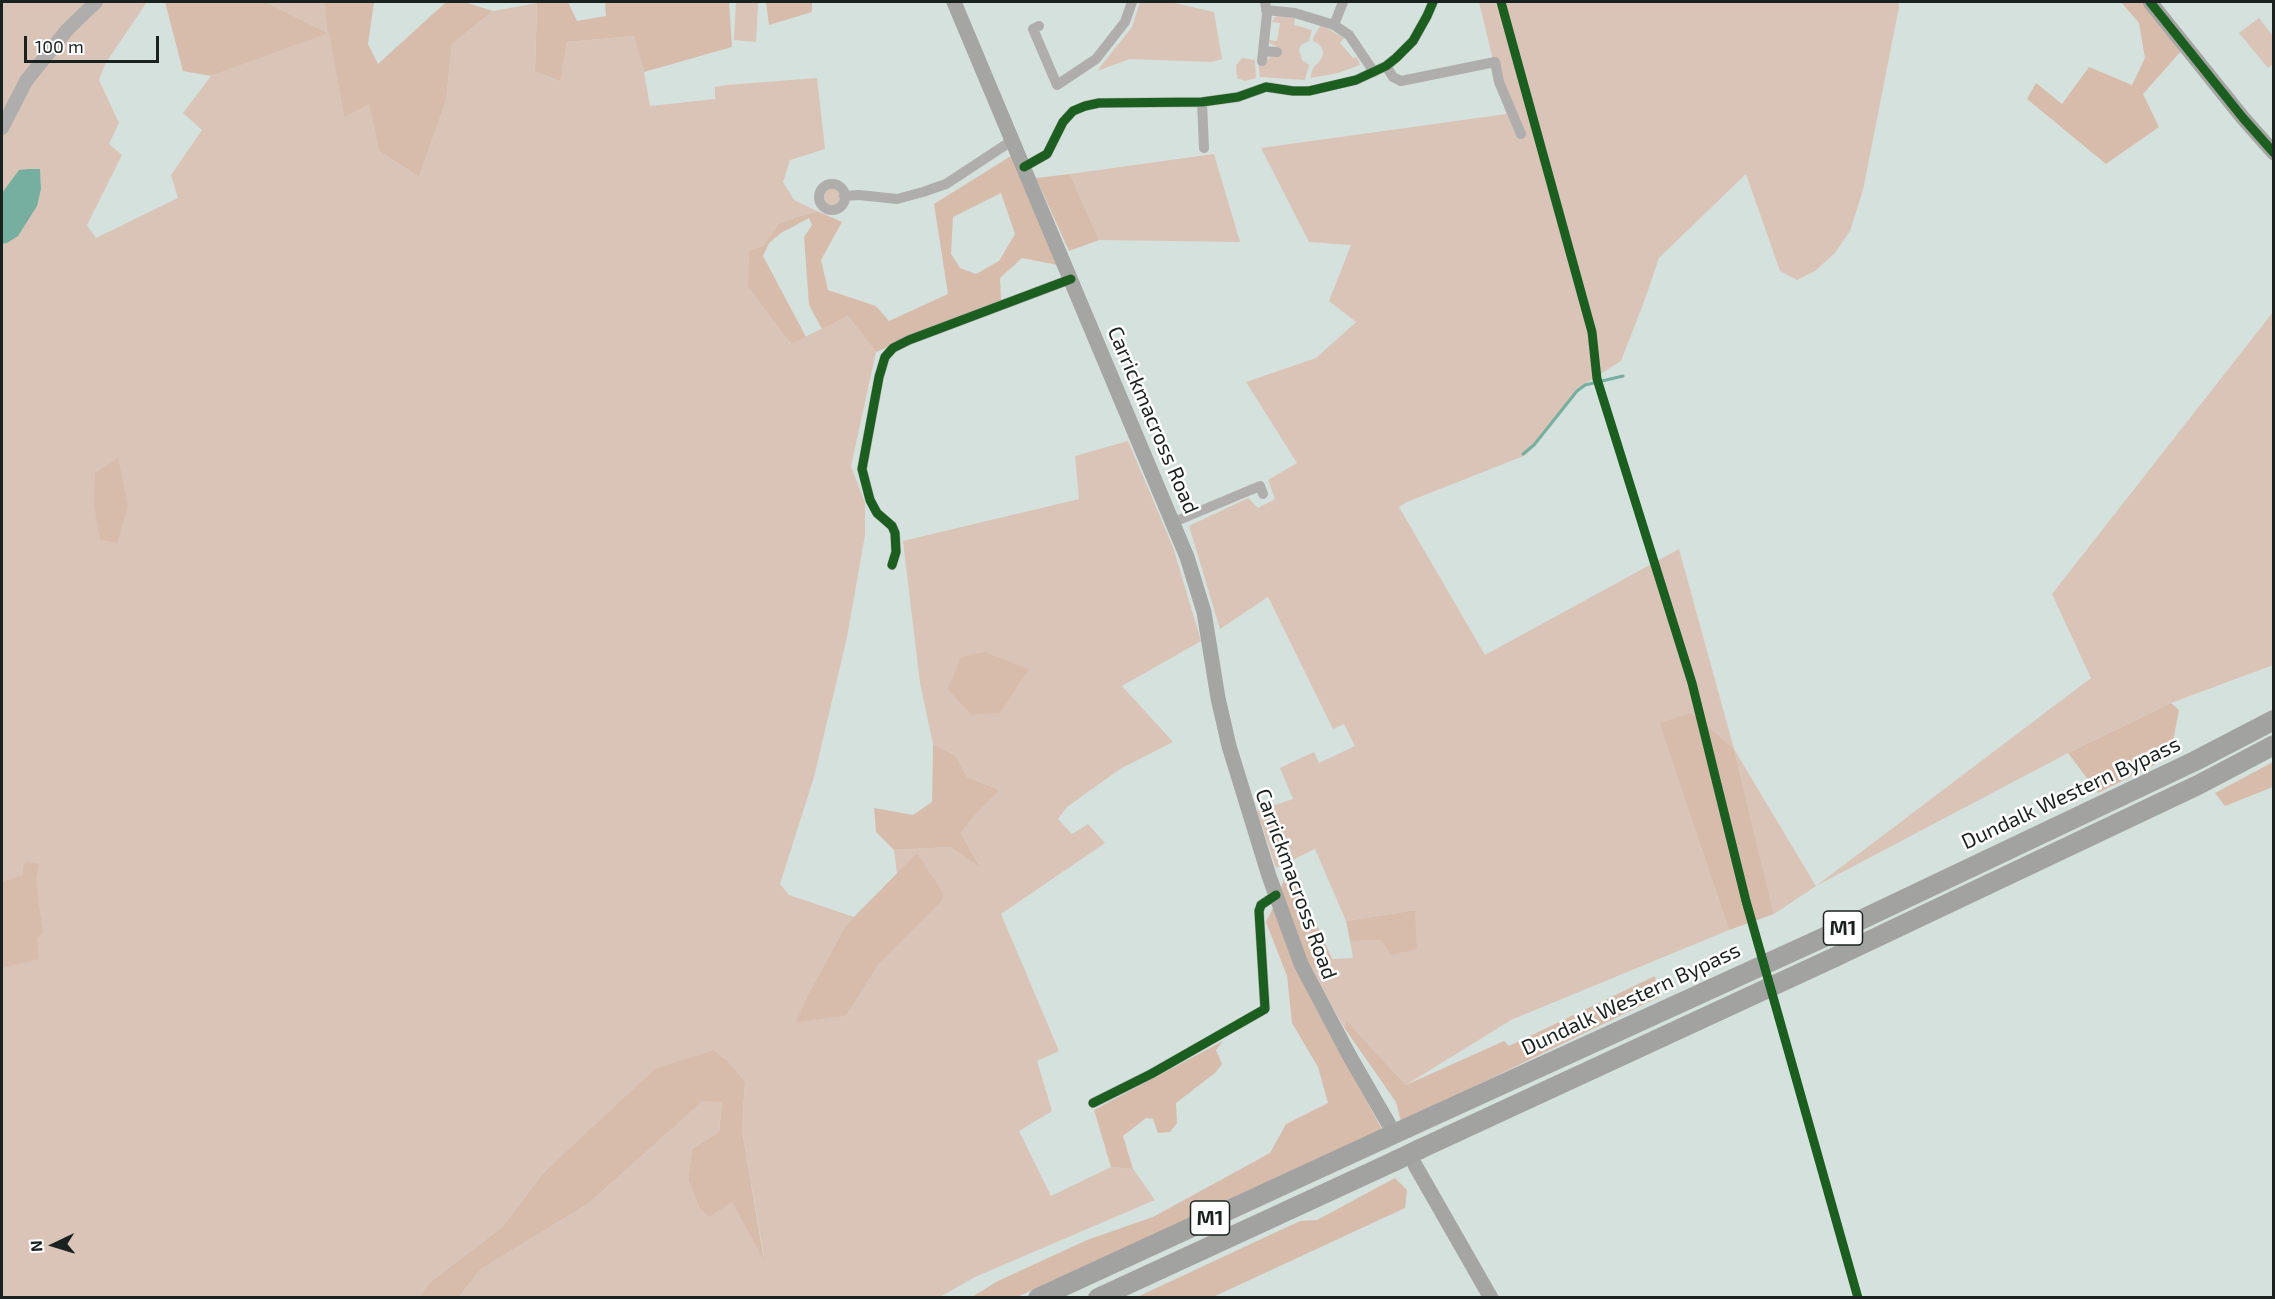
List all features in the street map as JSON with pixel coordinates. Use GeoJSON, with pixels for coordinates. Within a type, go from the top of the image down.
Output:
{"type":"FeatureCollection","features":[{"type":"Feature","properties":{"kind":"highway","name":"Dundalk Western Bypass"},"geometry":{"type":"LineString","coordinates":[[1038,1298],[1394,1131],[1829,935],[2195,761],[2274,720]]}},
{"type":"Feature","properties":{"kind":"highway","name":"M1"},"geometry":{"type":"LineString","coordinates":[[1098,1298],[1395,1161],[1417,1157],[2198,784],[2274,745]]}},
{"type":"Feature","properties":{"kind":"main road","name":"Carrickmacross Road"},"geometry":{"type":"LineString","coordinates":[[954,2],[1187,556],[1204,612],[1218,699],[1231,754],[1276,895],[1301,964],[1349,1056],[1394,1131]]}},
{"type":"Feature","properties":{"kind":"main road"},"geometry":{"type":"LineString","coordinates":[[2150,2],[2274,153]]}},
{"type":"Feature","properties":{"kind":"main road"},"geometry":{"type":"LineString","coordinates":[[1417,1157],[1491,1298]]}},
{"type":"Feature","properties":{"kind":"street"},"geometry":{"type":"LineString","coordinates":[[2,128],[26,81],[68,30],[96,2]]}},
{"type":"Feature","properties":{"kind":"street"},"geometry":{"type":"LineString","coordinates":[[1038,26],[1033,29],[1057,85],[1096,59],[1125,22],[1132,2]]}},
{"type":"Feature","properties":{"kind":"street"},"geometry":{"type":"LineString","coordinates":[[1334,25],[1343,2]]}},
{"type":"Feature","properties":{"kind":"street"},"geometry":{"type":"LineString","coordinates":[[1024,168],[1047,154],[1063,122],[1073,111],[1085,106],[1099,103],[1202,102],[1238,97],[1266,87],[1293,91],[1322,89],[1350,82],[1386,66],[1413,41],[1433,2]]}},
{"type":"Feature","properties":{"kind":"street"},"geometry":{"type":"LineString","coordinates":[[1276,52],[1263,56],[1266,6],[1334,25],[1349,35],[1374,72]]}},
{"type":"Feature","properties":{"kind":"street"},"geometry":{"type":"LineString","coordinates":[[1386,66],[1393,77],[1401,81],[1495,62],[1499,82],[1521,134]]}},
{"type":"Feature","properties":{"kind":"street"},"geometry":{"type":"LineString","coordinates":[[1202,102],[1204,148]]}},
{"type":"Feature","properties":{"kind":"street"},"geometry":{"type":"LineString","coordinates":[[844,196],[859,195],[897,199],[923,192],[946,184],[1013,140]]}},
{"type":"Feature","properties":{"kind":"street"},"geometry":{"type":"LineString","coordinates":[[892,565],[896,552],[895,533],[892,526],[877,513],[870,500],[862,469],[879,377],[885,357],[893,348],[909,340],[1071,279]]}},
{"type":"Feature","properties":{"kind":"street"},"geometry":{"type":"LineString","coordinates":[[1174,522],[1260,486],[1263,494]]}},
{"type":"Feature","properties":{"kind":"street"},"geometry":{"type":"LineString","coordinates":[[1093,1103],[1151,1074],[1265,1008],[1259,911],[1266,900],[1276,895]]}},
{"type":"Feature","properties":{"kind":"shaded area"},"geometry":{"type":"Polygon","coordinates":[[[2,2],[147,2],[105,64],[99,80],[119,123],[109,144],[122,155],[87,225],[96,238],[178,198],[171,175],[202,130],[183,113],[211,76],[328,33],[266,2],[324,2],[344,117],[369,103],[379,151],[419,177],[446,101],[452,44],[493,11],[537,3],[535,72],[559,81],[567,42],[635,36],[650,106],[715,99],[715,87],[817,78],[825,149],[790,160],[783,182],[794,200],[817,211],[779,223],[763,246],[749,250],[790,344],[848,316],[876,352],[851,466],[865,503],[865,535],[847,637],[814,777],[780,884],[789,895],[854,917],[846,925],[807,996],[797,1021],[846,1016],[879,964],[941,902],[917,854],[897,874],[894,850],[950,847],[979,865],[961,833],[1000,790],[967,777],[956,756],[933,744],[920,683],[903,541],[1079,499],[1075,456],[1128,441],[1173,547],[1201,641],[1122,686],[1173,742],[1120,769],[1067,807],[1058,819],[1072,834],[1088,824],[1105,843],[1001,914],[1059,1051],[1037,1061],[1052,1111],[1019,1131],[1051,1196],[1111,1167],[1133,1169],[1155,1200],[975,1277],[940,1297],[459,1297],[481,1269],[588,1204],[703,1101],[722,1101],[719,1132],[692,1149],[688,1180],[699,1207],[732,1202],[764,1257],[742,1130],[745,1082],[713,1050],[655,1070],[545,1171],[502,1227],[429,1283],[419,1297],[2,1297],[2,244],[7,243],[41,189],[40,170],[2,193],[2,2]]]}},
{"type":"Feature","properties":{"kind":"shaded area"},"geometry":{"type":"Polygon","coordinates":[[[165,2],[266,2],[328,33],[324,2],[374,2],[368,44],[378,64],[446,2],[464,2],[493,11],[452,44],[446,101],[419,177],[379,151],[369,104],[344,117],[329,33],[211,76],[183,71],[165,2]]]}},
{"type":"Feature","properties":{"kind":"shaded area"},"geometry":{"type":"Polygon","coordinates":[[[568,2],[577,21],[606,16],[605,2],[729,2],[732,47],[644,72],[634,36],[567,42],[560,81],[535,72],[537,3],[568,2]]]}},
{"type":"Feature","properties":{"kind":"shaded area"},"geometry":{"type":"Polygon","coordinates":[[[736,2],[758,2],[756,42],[734,40],[736,2]]]}},
{"type":"Feature","properties":{"kind":"shaded area"},"geometry":{"type":"Polygon","coordinates":[[[766,2],[812,2],[812,12],[769,25],[766,2]]]}},
{"type":"Feature","properties":{"kind":"shaded area"},"geometry":{"type":"Polygon","coordinates":[[[1140,2],[1170,2],[1214,12],[1222,59],[1211,62],[1130,59],[1097,71],[1132,27],[1140,2]]]}},
{"type":"Feature","properties":{"kind":"shaded area"},"geometry":{"type":"Polygon","coordinates":[[[1479,2],[1898,2],[1899,7],[1863,190],[1850,231],[1835,253],[1815,271],[1797,280],[1780,271],[1746,174],[1659,258],[1621,361],[1578,388],[1526,455],[1399,507],[1485,655],[1679,549],[1734,749],[1659,723],[1729,930],[1511,1020],[1406,1085],[1346,1020],[1345,1029],[1311,969],[1332,959],[1353,958],[1350,941],[1382,940],[1415,910],[1346,921],[1315,849],[1276,868],[1257,811],[1293,799],[1280,768],[1314,752],[1319,763],[1355,746],[1344,724],[1333,729],[1268,597],[1220,629],[1189,526],[1248,498],[1258,508],[1275,499],[1268,480],[1297,463],[1246,382],[1316,358],[1356,322],[1329,301],[1351,245],[1309,242],[1261,148],[1506,114],[1479,2]]]}},
{"type":"Feature","properties":{"kind":"shaded area"},"geometry":{"type":"Polygon","coordinates":[[[2121,2],[2145,2],[2182,50],[2143,94],[2159,127],[2106,164],[2027,99],[2036,83],[2062,104],[2089,67],[2132,85],[2145,58],[2139,23],[2121,2]]]}},
{"type":"Feature","properties":{"kind":"shaded area"},"geometry":{"type":"Polygon","coordinates":[[[1275,17],[1295,18],[1294,25],[1312,30],[1309,41],[1301,45],[1299,50],[1302,60],[1309,65],[1305,80],[1260,77],[1258,62],[1265,62],[1279,48],[1268,42],[1269,40],[1277,41],[1280,23],[1272,22],[1275,17]]]}},
{"type":"Feature","properties":{"kind":"shaded area"},"geometry":{"type":"Polygon","coordinates":[[[2259,18],[2273,36],[2273,64],[2268,68],[2239,33],[2259,18]]]}},
{"type":"Feature","properties":{"kind":"shaded area"},"geometry":{"type":"Polygon","coordinates":[[[1321,25],[1344,38],[1340,43],[1353,58],[1357,57],[1360,65],[1338,73],[1310,78],[1313,68],[1322,58],[1322,48],[1313,41],[1321,25]]]}},
{"type":"Feature","properties":{"kind":"shaded area"},"geometry":{"type":"Polygon","coordinates":[[[1242,58],[1255,60],[1256,78],[1245,81],[1237,78],[1236,65],[1242,58]]]}},
{"type":"Feature","properties":{"kind":"shaded area"},"geometry":{"type":"Polygon","coordinates":[[[1214,154],[1240,242],[1099,240],[1070,174],[1214,154]]]}},
{"type":"Feature","properties":{"kind":"shaded area"},"geometry":{"type":"Polygon","coordinates":[[[1011,156],[1058,265],[1022,258],[1000,278],[1001,300],[876,352],[848,316],[822,329],[809,305],[804,237],[812,225],[809,218],[781,233],[769,243],[763,256],[806,337],[791,344],[748,286],[749,250],[763,246],[779,223],[817,211],[842,222],[821,260],[828,290],[876,306],[889,321],[948,294],[934,204],[1011,156]],[[1001,193],[953,217],[951,254],[960,268],[976,274],[999,261],[1015,234],[1001,193]]]}},
{"type":"Feature","properties":{"kind":"shaded area"},"geometry":{"type":"Polygon","coordinates":[[[40,169],[41,189],[37,206],[18,236],[2,244],[2,193],[19,170],[40,169]]]}},
{"type":"Feature","properties":{"kind":"shaded area"},"geometry":{"type":"Polygon","coordinates":[[[1070,174],[1099,240],[1069,251],[1036,178],[1070,174]]]}},
{"type":"Feature","properties":{"kind":"shaded area"},"geometry":{"type":"Polygon","coordinates":[[[829,189],[835,189],[840,197],[838,203],[829,205],[824,200],[824,194],[829,189]]]}},
{"type":"Feature","properties":{"kind":"shaded area"},"geometry":{"type":"Polygon","coordinates":[[[2273,312],[2273,665],[2171,703],[2068,753],[1816,886],[2091,678],[2052,594],[2273,312]]]}},
{"type":"Feature","properties":{"kind":"shaded area"},"geometry":{"type":"Polygon","coordinates":[[[118,458],[128,506],[117,543],[100,540],[94,505],[95,473],[118,458]]]}},
{"type":"Feature","properties":{"kind":"shaded area"},"geometry":{"type":"Polygon","coordinates":[[[984,652],[1029,669],[1000,713],[971,715],[948,689],[961,657],[984,652]]]}},
{"type":"Feature","properties":{"kind":"shaded area"},"geometry":{"type":"Polygon","coordinates":[[[2171,703],[2179,710],[2170,757],[2098,793],[2068,753],[2171,703]]]}},
{"type":"Feature","properties":{"kind":"shaded area"},"geometry":{"type":"Polygon","coordinates":[[[1691,713],[1734,749],[1774,914],[1729,930],[1659,723],[1691,713]]]}},
{"type":"Feature","properties":{"kind":"shaded area"},"geometry":{"type":"Polygon","coordinates":[[[933,744],[956,756],[967,777],[1000,790],[961,833],[980,867],[950,847],[894,850],[876,832],[874,808],[913,815],[932,802],[933,744]]]}},
{"type":"Feature","properties":{"kind":"shaded area"},"geometry":{"type":"Polygon","coordinates":[[[1734,749],[1816,886],[1774,914],[1734,749]]]}},
{"type":"Feature","properties":{"kind":"shaded area"},"geometry":{"type":"Polygon","coordinates":[[[2273,762],[2273,787],[2225,806],[2215,793],[2273,762]]]}},
{"type":"Feature","properties":{"kind":"shaded area"},"geometry":{"type":"Polygon","coordinates":[[[917,853],[943,893],[941,902],[879,964],[846,1016],[796,1022],[807,996],[846,925],[917,853]]]}},
{"type":"Feature","properties":{"kind":"shaded area"},"geometry":{"type":"Polygon","coordinates":[[[26,862],[39,864],[36,881],[43,933],[37,938],[39,959],[2,968],[2,882],[23,875],[26,862]]]}},
{"type":"Feature","properties":{"kind":"shaded area"},"geometry":{"type":"Polygon","coordinates":[[[1293,871],[1332,959],[1311,969],[1297,937],[1281,888],[1285,876],[1293,871]]]}},
{"type":"Feature","properties":{"kind":"shaded area"},"geometry":{"type":"Polygon","coordinates":[[[1273,908],[1309,995],[1383,1131],[1017,1297],[970,1298],[998,1281],[1087,1240],[1153,1217],[1270,1153],[1286,1124],[1328,1103],[1318,1067],[1292,1023],[1287,976],[1266,922],[1273,908]]]}},
{"type":"Feature","properties":{"kind":"shaded area"},"geometry":{"type":"Polygon","coordinates":[[[1415,910],[1417,949],[1391,955],[1382,940],[1350,941],[1346,921],[1415,910]]]}},
{"type":"Feature","properties":{"kind":"shaded area"},"geometry":{"type":"Polygon","coordinates":[[[1655,976],[1659,997],[1401,1122],[1396,1102],[1345,1029],[1346,1020],[1406,1085],[1504,1041],[1509,1046],[1655,976]]]}},
{"type":"Feature","properties":{"kind":"shaded area"},"geometry":{"type":"Polygon","coordinates":[[[1223,1041],[1216,1050],[1222,1064],[1215,1073],[1176,1103],[1177,1123],[1170,1132],[1158,1133],[1153,1119],[1146,1118],[1123,1136],[1133,1169],[1111,1167],[1094,1110],[1223,1041]]]}},
{"type":"Feature","properties":{"kind":"shaded area"},"geometry":{"type":"Polygon","coordinates":[[[713,1050],[727,1061],[745,1082],[742,1130],[764,1260],[732,1202],[709,1217],[699,1207],[688,1180],[692,1149],[719,1132],[722,1102],[703,1101],[588,1204],[481,1269],[459,1297],[419,1297],[429,1283],[502,1227],[545,1171],[655,1069],[713,1050]]]}},
{"type":"Feature","properties":{"kind":"shaded area"},"geometry":{"type":"Polygon","coordinates":[[[1395,1178],[1407,1190],[1405,1208],[1213,1297],[1137,1297],[1300,1221],[1317,1220],[1395,1178]]]}},
{"type":"Feature","properties":{"kind":"waterway"},"geometry":{"type":"LineString","coordinates":[[1523,454],[1534,445],[1577,391],[1585,385],[1623,376]]}},
{"type":"Feature","properties":{"kind":"cycle path"},"geometry":{"type":"LineString","coordinates":[[1024,167],[1047,154],[1063,122],[1073,111],[1085,106],[1099,103],[1202,102],[1238,97],[1266,87],[1309,91],[1356,80],[1386,66],[1413,41],[1433,2]]}},
{"type":"Feature","properties":{"kind":"cycle path"},"geometry":{"type":"LineString","coordinates":[[1501,2],[1592,332],[1597,379],[1692,683],[1746,901],[1858,1298]]}},
{"type":"Feature","properties":{"kind":"cycle path"},"geometry":{"type":"LineString","coordinates":[[2150,2],[2274,153]]}},
{"type":"Feature","properties":{"kind":"cycle path"},"geometry":{"type":"LineString","coordinates":[[892,565],[896,552],[895,533],[892,526],[877,513],[870,500],[862,469],[879,377],[885,357],[893,348],[909,340],[1071,279]]}},
{"type":"Feature","properties":{"kind":"cycle path"},"geometry":{"type":"LineString","coordinates":[[1093,1103],[1151,1074],[1265,1009],[1259,911],[1261,905],[1276,895]]}}]}
